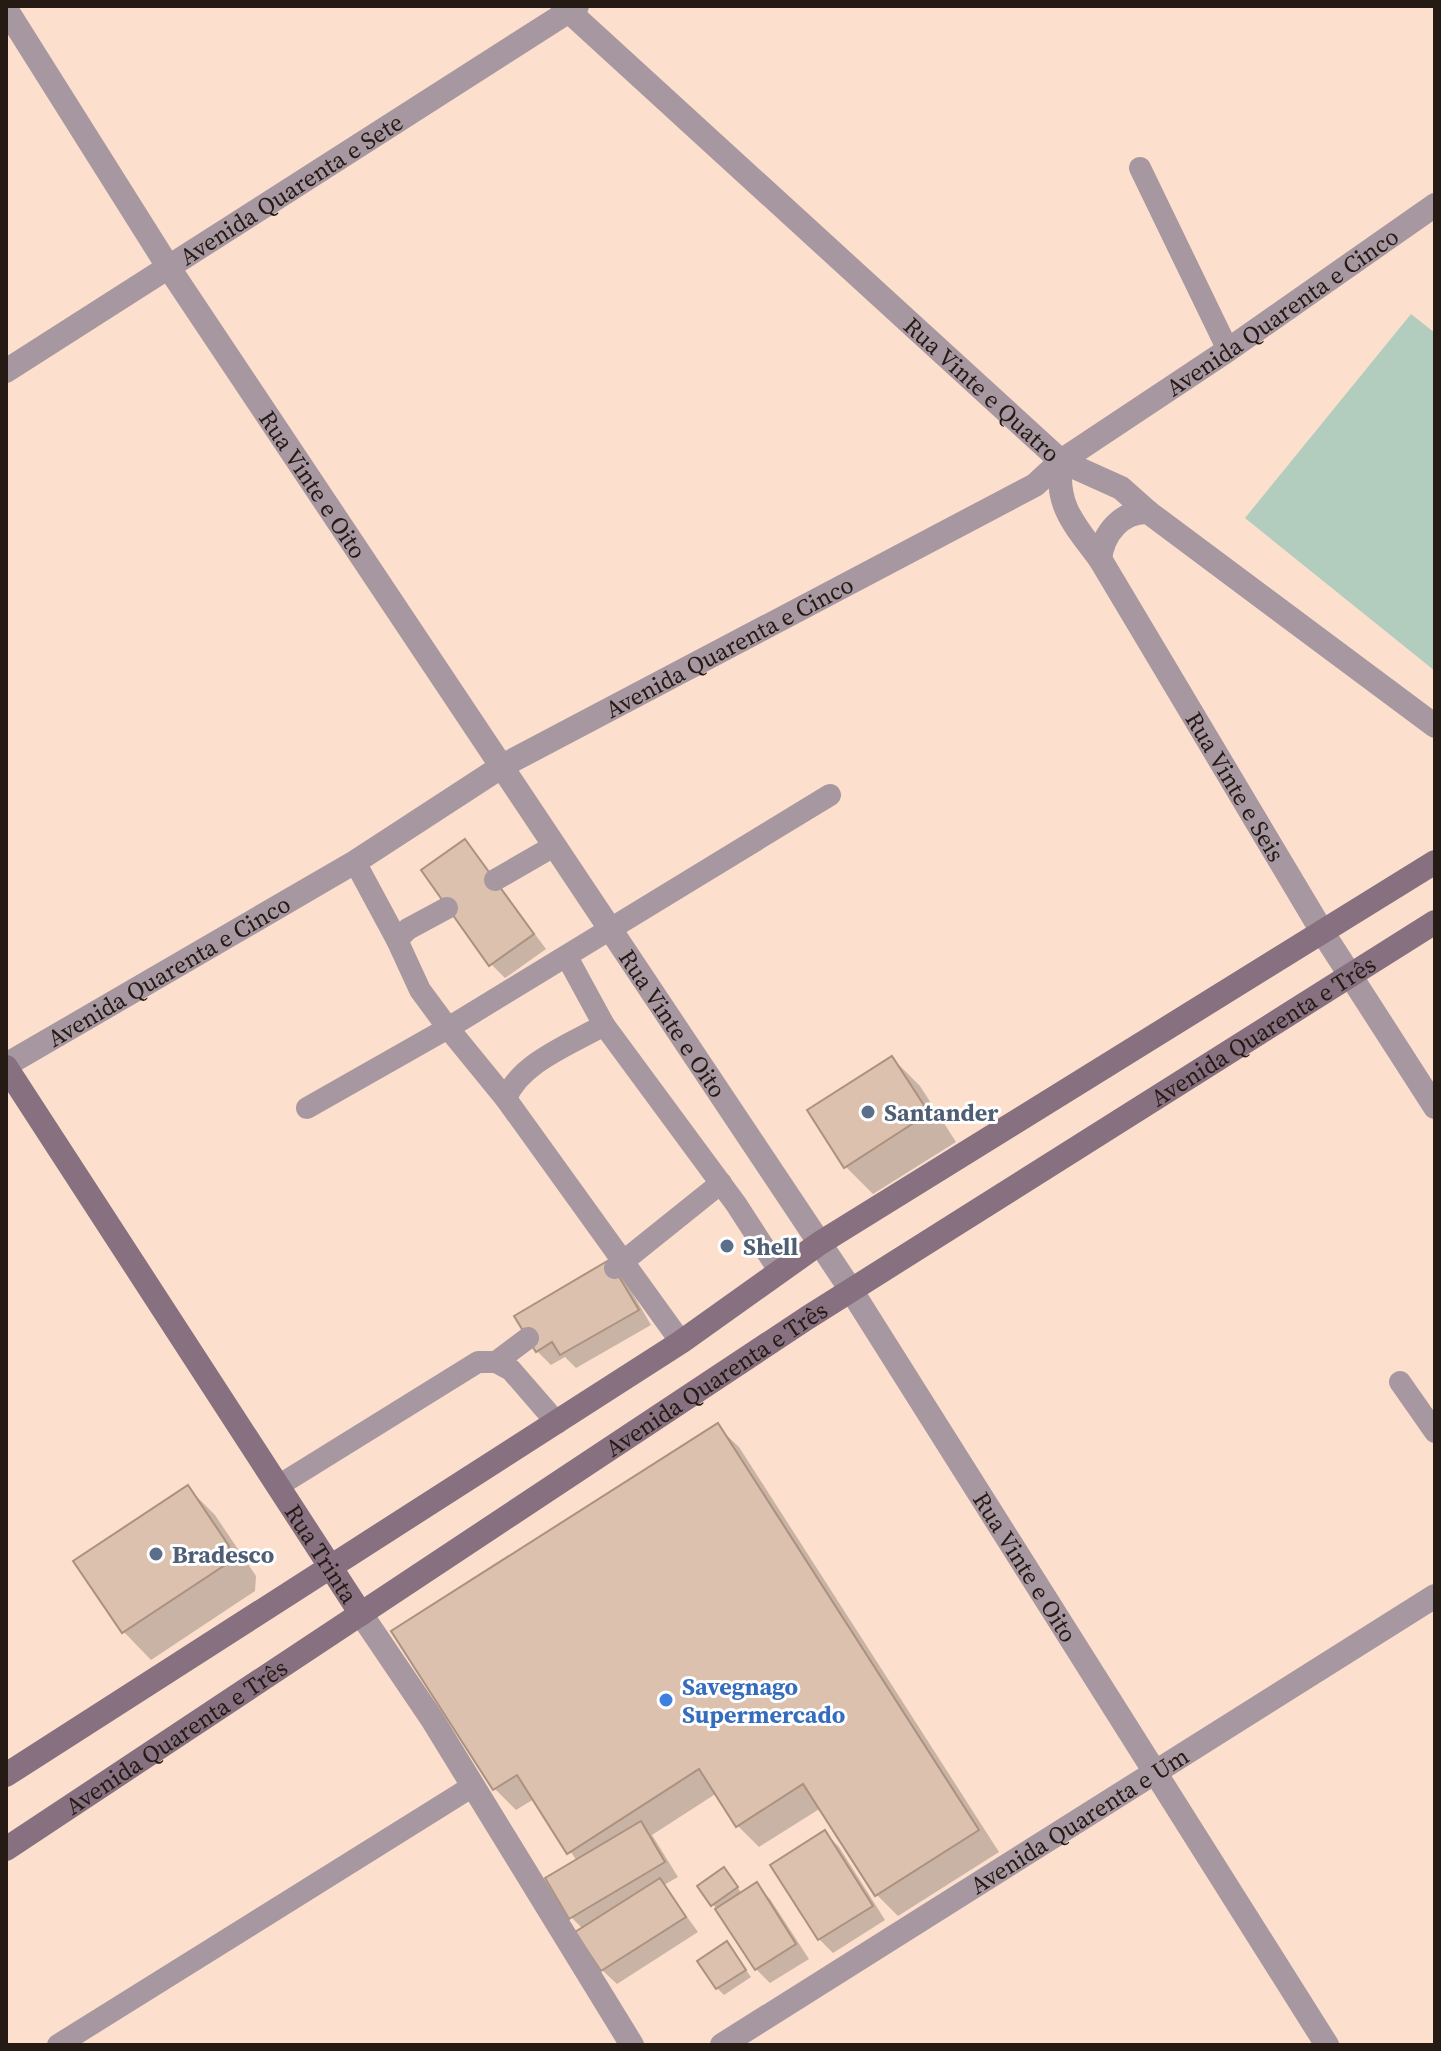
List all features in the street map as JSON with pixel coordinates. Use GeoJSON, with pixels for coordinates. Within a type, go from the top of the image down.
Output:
{"type":"FeatureCollection","features":[{"type":"Feature","properties":{"kind":"main road","name":"Avenida Quarenta e Três"},"geometry":{"type":"LineString","coordinates":[[7,1770],[557,1423],[681,1342],[820,1243],[1435,862]]}},
{"type":"Feature","properties":{"kind":"main road","name":"Avenida Quarenta e Três"},"geometry":{"type":"LineString","coordinates":[[6,1849],[851,1290],[1435,922]]}},
{"type":"Feature","properties":{"kind":"main road","name":"Rua Trinta"},"geometry":{"type":"LineString","coordinates":[[6,1066],[361,1614]]}},
{"type":"Feature","properties":{"kind":"street","name":"Avenida Quarenta e Sete"},"geometry":{"type":"LineString","coordinates":[[6,371],[569,8]]}},
{"type":"Feature","properties":{"kind":"street","name":"Rua Vinte e Quatro"},"geometry":{"type":"LineString","coordinates":[[569,8],[1061,461],[1089,470],[1121,488],[1148,512],[1435,726]]}},
{"type":"Feature","properties":{"kind":"street","name":"Rua Vinte e Oito"},"geometry":{"type":"LineString","coordinates":[[6,9],[169,268],[504,765],[554,846],[851,1290],[1327,2045]]}},
{"type":"Feature","properties":{"kind":"street","name":"Avenida Quarenta e Cinco"},"geometry":{"type":"LineString","coordinates":[[6,1066],[355,862],[504,765],[1035,485],[1061,461],[1228,350],[1435,205]]}},
{"type":"Feature","properties":{"kind":"street","name":"Rua Vinte e Seis"},"geometry":{"type":"LineString","coordinates":[[1061,461],[1058,484],[1061,501],[1100,559],[1323,933],[1435,1107]]}},
{"type":"Feature","properties":{"kind":"street"},"geometry":{"type":"LineString","coordinates":[[1100,559],[1102,547],[1113,527],[1129,515],[1148,512]]}},
{"type":"Feature","properties":{"kind":"street","name":"Avenida Quarenta e Um"},"geometry":{"type":"LineString","coordinates":[[722,2045],[1435,1596]]}},
{"type":"Feature","properties":{"kind":"street","name":"Rua Trinta"},"geometry":{"type":"LineString","coordinates":[[361,1614],[473,1786],[632,2045]]}},
{"type":"Feature","properties":{"kind":"lane"},"geometry":{"type":"LineString","coordinates":[[1140,168],[1228,350]]}},
{"type":"Feature","properties":{"kind":"lane"},"geometry":{"type":"LineString","coordinates":[[307,1108],[567,957],[611,927],[830,795]]}},
{"type":"Feature","properties":{"kind":"lane"},"geometry":{"type":"LineString","coordinates":[[495,880],[554,846]]}},
{"type":"Feature","properties":{"kind":"lane"},"geometry":{"type":"LineString","coordinates":[[355,862],[420,990],[506,1099],[620,1265],[681,1342]]}},
{"type":"Feature","properties":{"kind":"lane"},"geometry":{"type":"LineString","coordinates":[[397,940],[408,929],[447,908]]}},
{"type":"Feature","properties":{"kind":"lane"},"geometry":{"type":"LineString","coordinates":[[567,957],[604,1025],[721,1183],[780,1272]]}},
{"type":"Feature","properties":{"kind":"lane"},"geometry":{"type":"LineString","coordinates":[[506,1099],[511,1086],[533,1067],[604,1025]]}},
{"type":"Feature","properties":{"kind":"lane"},"geometry":{"type":"LineString","coordinates":[[620,1265],[721,1183]]}},
{"type":"Feature","properties":{"kind":"lane"},"geometry":{"type":"LineString","coordinates":[[496,1362],[528,1338]]}},
{"type":"Feature","properties":{"kind":"lane"},"geometry":{"type":"LineString","coordinates":[[278,1486],[478,1362],[496,1362],[511,1370],[557,1423]]}},
{"type":"Feature","properties":{"kind":"lane"},"geometry":{"type":"LineString","coordinates":[[1400,1382],[1435,1432]]}},
{"type":"Feature","properties":{"kind":"lane"},"geometry":{"type":"LineString","coordinates":[[58,2045],[473,1786]]}},
{"type":"Feature","properties":{"kind":"green space"},"geometry":{"type":"Polygon","coordinates":[[[1411,314],[1435,333],[1435,671],[1245,518],[1411,314]]]}},
{"type":"Feature","properties":{"kind":"building"},"geometry":{"type":"Polygon","coordinates":[[[465,839],[534,934],[489,966],[421,870],[465,839]]]}},
{"type":"Feature","properties":{"kind":"building","name":"Santander"},"geometry":{"type":"Polygon","coordinates":[[[892,1056],[929,1113],[844,1168],[807,1110],[892,1056]]]}},
{"type":"Feature","properties":{"kind":"building"},"geometry":{"type":"Polygon","coordinates":[[[609,1260],[639,1310],[560,1355],[552,1342],[536,1352],[514,1316],[609,1260]]]}},
{"type":"Feature","properties":{"kind":"building","name":"Savegnago Supermercado"},"geometry":{"type":"Polygon","coordinates":[[[718,1423],[979,1830],[875,1896],[803,1784],[736,1827],[699,1769],[567,1854],[517,1775],[493,1790],[391,1631],[718,1423]]]}},
{"type":"Feature","properties":{"kind":"building","name":"Bradesco"},"geometry":{"type":"Polygon","coordinates":[[[188,1485],[229,1546],[228,1563],[122,1633],[73,1561],[188,1485]]]}},
{"type":"Feature","properties":{"kind":"building"},"geometry":{"type":"Polygon","coordinates":[[[641,1821],[665,1862],[569,1919],[545,1878],[641,1821]]]}},
{"type":"Feature","properties":{"kind":"building"},"geometry":{"type":"Polygon","coordinates":[[[825,1830],[873,1906],[818,1940],[770,1865],[825,1830]]]}},
{"type":"Feature","properties":{"kind":"building"},"geometry":{"type":"Polygon","coordinates":[[[724,1867],[738,1887],[711,1906],[697,1886],[724,1867]]]}},
{"type":"Feature","properties":{"kind":"building"},"geometry":{"type":"Polygon","coordinates":[[[660,1878],[686,1917],[601,1971],[575,1932],[660,1878]]]}},
{"type":"Feature","properties":{"kind":"building"},"geometry":{"type":"Polygon","coordinates":[[[757,1882],[796,1944],[755,1970],[715,1909],[757,1882]]]}},
{"type":"Feature","properties":{"kind":"building"},"geometry":{"type":"Polygon","coordinates":[[[727,1941],[746,1970],[716,1989],[697,1961],[727,1941]]]}},
{"type":"Feature","properties":{"kind":"place","name":"Santander"},"geometry":{"type":"Point","coordinates":[868,1112]}},
{"type":"Feature","properties":{"kind":"place","name":"Shell"},"geometry":{"type":"Point","coordinates":[727,1246]}},
{"type":"Feature","properties":{"kind":"place","name":"Bradesco"},"geometry":{"type":"Point","coordinates":[156,1554]}},
{"type":"Feature","properties":{"kind":"place","name":"Savegnago Supermercado"},"geometry":{"type":"Point","coordinates":[666,1700]}}]}
